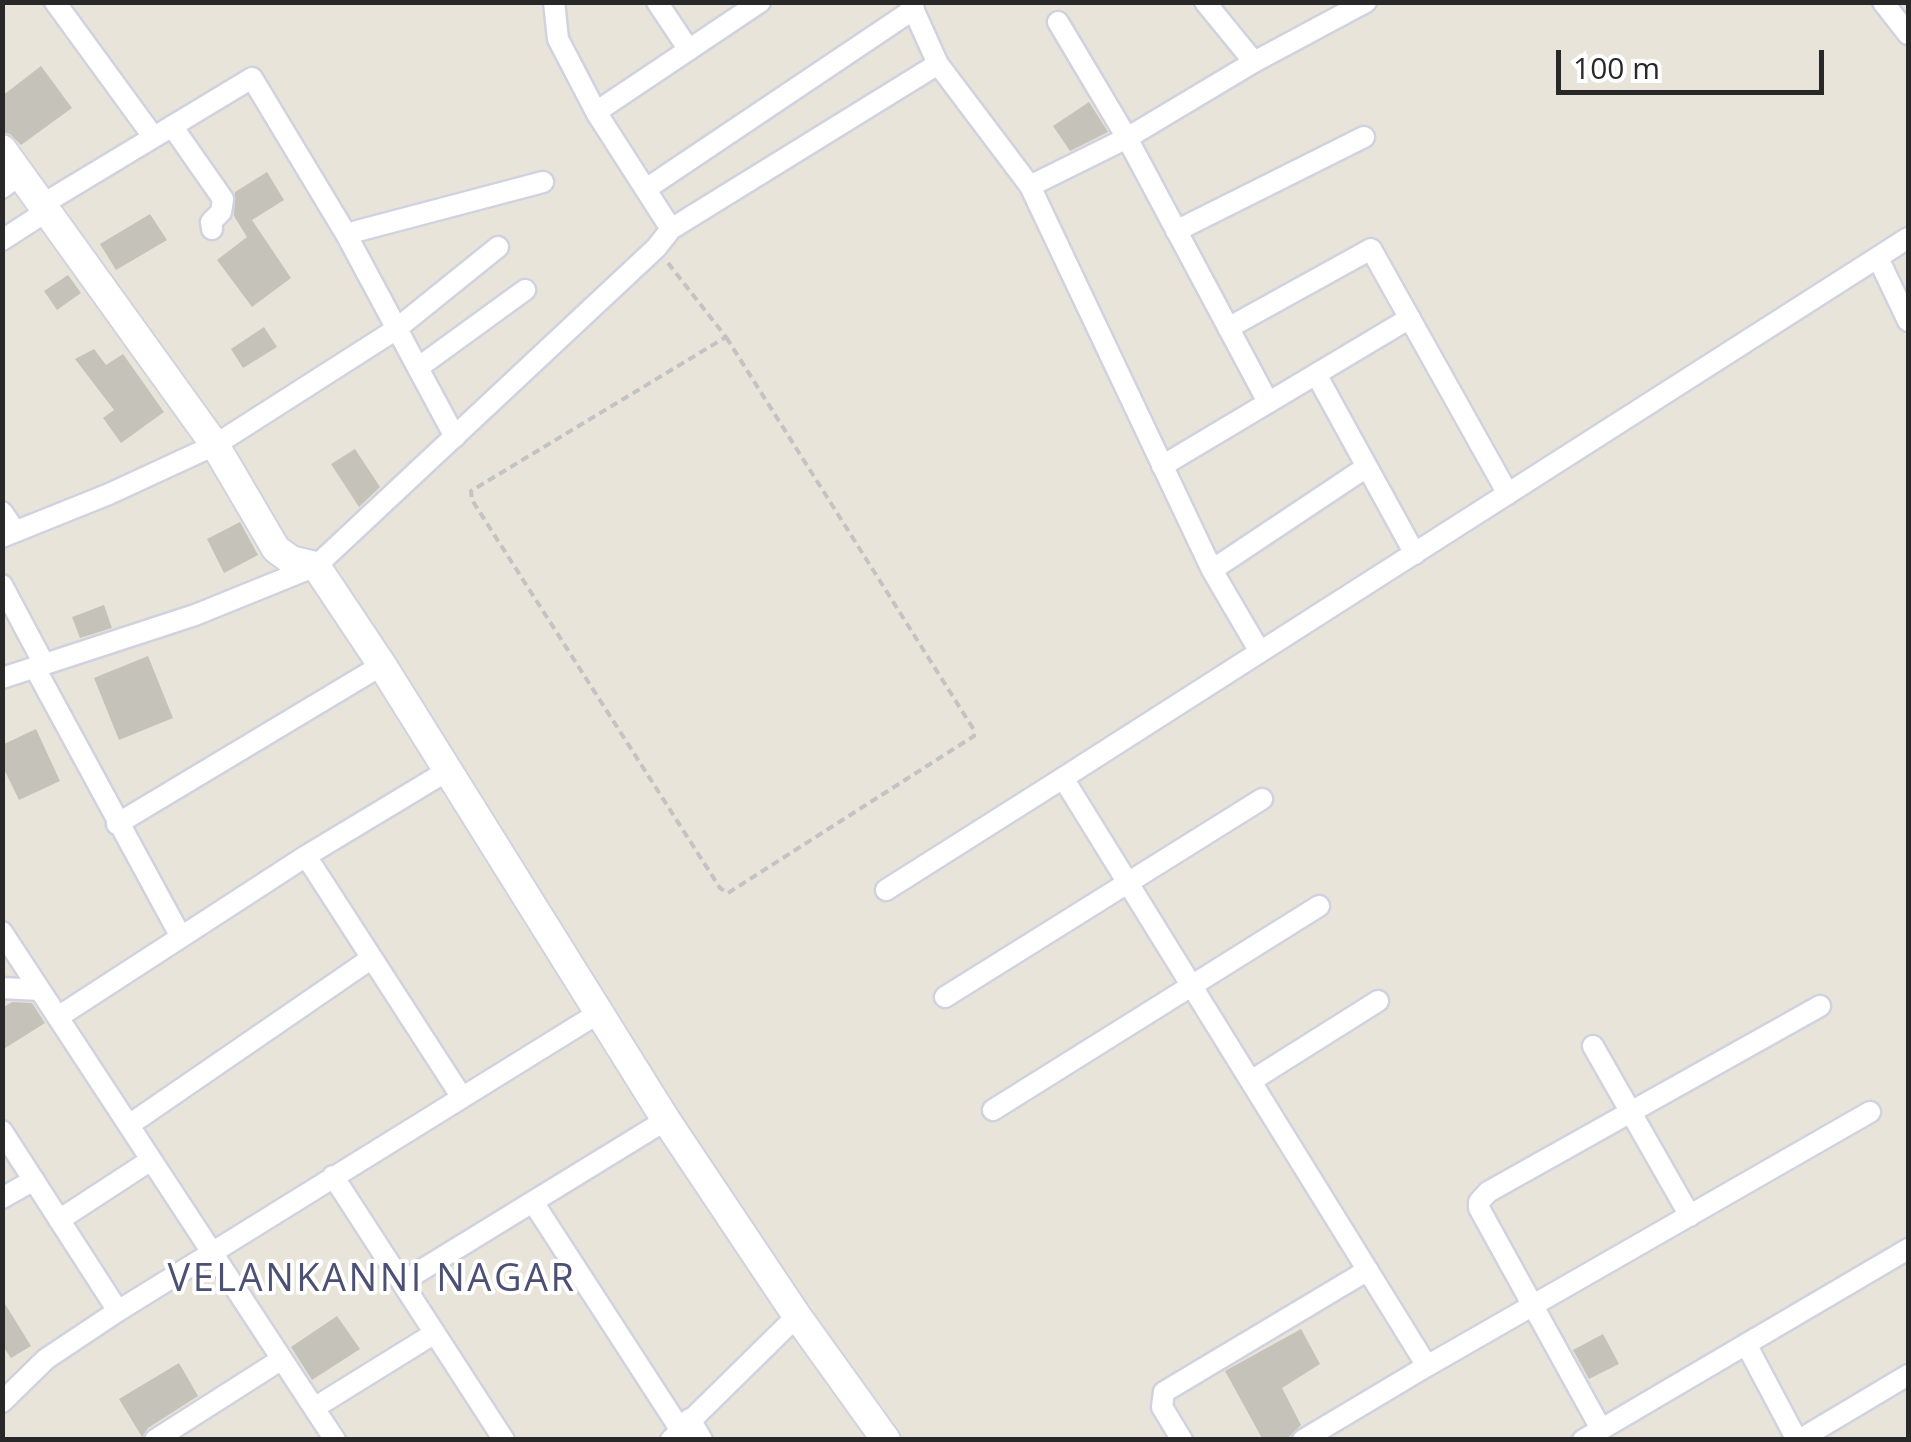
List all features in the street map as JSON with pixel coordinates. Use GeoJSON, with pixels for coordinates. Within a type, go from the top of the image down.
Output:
{"type":"FeatureCollection","features":[{"type":"Feature","properties":{"kind":"main road"},"geometry":{"type":"LineString","coordinates":[[2,149],[12,181],[45,208],[215,445],[276,549],[291,560],[316,566],[666,1120],[796,1316],[886,1440]]}},
{"type":"Feature","properties":{"kind":"street"},"geometry":{"type":"LineString","coordinates":[[55,2],[152,136]]}},
{"type":"Feature","properties":{"kind":"street"},"geometry":{"type":"LineString","coordinates":[[554,2],[558,39],[596,112],[671,229]]}},
{"type":"Feature","properties":{"kind":"street"},"geometry":{"type":"LineString","coordinates":[[658,2],[689,50]]}},
{"type":"Feature","properties":{"kind":"street"},"geometry":{"type":"LineString","coordinates":[[596,112],[760,2]]}},
{"type":"Feature","properties":{"kind":"street"},"geometry":{"type":"LineString","coordinates":[[1205,2],[1254,62]]}},
{"type":"Feature","properties":{"kind":"street"},"geometry":{"type":"LineString","coordinates":[[1030,186],[1127,138],[1254,62],[1366,2]]}},
{"type":"Feature","properties":{"kind":"street"},"geometry":{"type":"LineString","coordinates":[[1882,2],[1908,34]]}},
{"type":"Feature","properties":{"kind":"street"},"geometry":{"type":"LineString","coordinates":[[646,189],[912,6],[938,64],[1030,186],[1212,570],[1260,652]]}},
{"type":"Feature","properties":{"kind":"street"},"geometry":{"type":"LineString","coordinates":[[1058,22],[1127,138],[1268,402]]}},
{"type":"Feature","properties":{"kind":"street"},"geometry":{"type":"LineString","coordinates":[[2,678],[195,615],[316,566],[656,248],[671,229],[938,64]]}},
{"type":"Feature","properties":{"kind":"street"},"geometry":{"type":"LineString","coordinates":[[2,240],[152,136],[252,78],[346,234],[455,437]]}},
{"type":"Feature","properties":{"kind":"street"},"geometry":{"type":"LineString","coordinates":[[172,126],[224,199],[212,229]]}},
{"type":"Feature","properties":{"kind":"street"},"geometry":{"type":"LineString","coordinates":[[1176,230],[1364,137]]}},
{"type":"Feature","properties":{"kind":"street"},"geometry":{"type":"LineString","coordinates":[[346,234],[543,182]]}},
{"type":"Feature","properties":{"kind":"street"},"geometry":{"type":"LineString","coordinates":[[886,890],[1908,238]]}},
{"type":"Feature","properties":{"kind":"street"},"geometry":{"type":"LineString","coordinates":[[2,512],[8,534],[109,494],[215,445],[396,330],[498,247]]}},
{"type":"Feature","properties":{"kind":"street"},"geometry":{"type":"LineString","coordinates":[[1228,328],[1371,249],[1508,494]]}},
{"type":"Feature","properties":{"kind":"street"},"geometry":{"type":"LineString","coordinates":[[1878,258],[1908,322]]}},
{"type":"Feature","properties":{"kind":"street"},"geometry":{"type":"LineString","coordinates":[[418,367],[525,290]]}},
{"type":"Feature","properties":{"kind":"street"},"geometry":{"type":"LineString","coordinates":[[1162,466],[1410,318]]}},
{"type":"Feature","properties":{"kind":"street"},"geometry":{"type":"LineString","coordinates":[[1316,374],[1415,554]]}},
{"type":"Feature","properties":{"kind":"street"},"geometry":{"type":"LineString","coordinates":[[1212,570],[1365,468]]}},
{"type":"Feature","properties":{"kind":"street"},"geometry":{"type":"LineString","coordinates":[[2,585],[117,824],[181,937]]}},
{"type":"Feature","properties":{"kind":"street"},"geometry":{"type":"LineString","coordinates":[[117,824],[382,666]]}},
{"type":"Feature","properties":{"kind":"street"},"geometry":{"type":"LineString","coordinates":[[58,1016],[306,856],[447,771]]}},
{"type":"Feature","properties":{"kind":"street"},"geometry":{"type":"LineString","coordinates":[[1063,778],[1427,1366]]}},
{"type":"Feature","properties":{"kind":"street"},"geometry":{"type":"LineString","coordinates":[[945,997],[1262,799]]}},
{"type":"Feature","properties":{"kind":"street"},"geometry":{"type":"LineString","coordinates":[[306,856],[461,1096]]}},
{"type":"Feature","properties":{"kind":"street"},"geometry":{"type":"LineString","coordinates":[[993,1110],[1319,906]]}},
{"type":"Feature","properties":{"kind":"street"},"geometry":{"type":"LineString","coordinates":[[2,932],[335,1440]]}},
{"type":"Feature","properties":{"kind":"street"},"geometry":{"type":"LineString","coordinates":[[129,1125],[372,958]]}},
{"type":"Feature","properties":{"kind":"street"},"geometry":{"type":"LineString","coordinates":[[2,988],[40,990]]}},
{"type":"Feature","properties":{"kind":"street"},"geometry":{"type":"LineString","coordinates":[[1251,1081],[1378,1000]]}},
{"type":"Feature","properties":{"kind":"street"},"geometry":{"type":"LineString","coordinates":[[1820,1006],[1488,1192],[1478,1208],[1532,1305],[1592,1434],[1908,1249]]}},
{"type":"Feature","properties":{"kind":"street"},"geometry":{"type":"LineString","coordinates":[[2,1402],[46,1358],[118,1311],[597,1014]]}},
{"type":"Feature","properties":{"kind":"street"},"geometry":{"type":"LineString","coordinates":[[1593,1046],[1690,1216]]}},
{"type":"Feature","properties":{"kind":"street"},"geometry":{"type":"LineString","coordinates":[[1302,1440],[1870,1112]]}},
{"type":"Feature","properties":{"kind":"street"},"geometry":{"type":"LineString","coordinates":[[402,1282],[666,1120]]}},
{"type":"Feature","properties":{"kind":"street"},"geometry":{"type":"LineString","coordinates":[[2,1130],[118,1311]]}},
{"type":"Feature","properties":{"kind":"street"},"geometry":{"type":"LineString","coordinates":[[59,1220],[152,1160]]}},
{"type":"Feature","properties":{"kind":"street"},"geometry":{"type":"LineString","coordinates":[[333,1176],[504,1440]]}},
{"type":"Feature","properties":{"kind":"street"},"geometry":{"type":"LineString","coordinates":[[2,1198],[34,1180]]}},
{"type":"Feature","properties":{"kind":"street"},"geometry":{"type":"LineString","coordinates":[[533,1202],[680,1430],[702,1440]]}},
{"type":"Feature","properties":{"kind":"street"},"geometry":{"type":"LineString","coordinates":[[1182,1440],[1162,1407],[1164,1392],[1368,1270]]}},
{"type":"Feature","properties":{"kind":"street"},"geometry":{"type":"LineString","coordinates":[[680,1430],[796,1316]]}},
{"type":"Feature","properties":{"kind":"street"},"geometry":{"type":"LineString","coordinates":[[314,1408],[435,1334]]}},
{"type":"Feature","properties":{"kind":"street"},"geometry":{"type":"LineString","coordinates":[[1746,1344],[1798,1440],[1908,1375]]}},
{"type":"Feature","properties":{"kind":"street"},"geometry":{"type":"LineString","coordinates":[[155,1440],[180,1433],[282,1359]]}},
{"type":"Feature","properties":{"kind":"path"},"geometry":{"type":"LineString","coordinates":[[656,248],[726,337],[964,713],[974,736],[728,894],[720,888],[472,500],[471,491],[726,337]]}},
{"type":"Feature","properties":{"kind":"building"},"geometry":{"type":"Polygon","coordinates":[[[41,66],[72,108],[21,145],[2,132],[2,96],[41,66]]]}},
{"type":"Feature","properties":{"kind":"building"},"geometry":{"type":"Polygon","coordinates":[[[1089,102],[1108,132],[1070,151],[1053,126],[1089,102]]]}},
{"type":"Feature","properties":{"kind":"building"},"geometry":{"type":"Polygon","coordinates":[[[267,172],[284,200],[252,220],[291,278],[252,307],[217,260],[247,237],[234,216],[235,192],[267,172]]]}},
{"type":"Feature","properties":{"kind":"building"},"geometry":{"type":"Polygon","coordinates":[[[150,214],[167,240],[116,270],[100,244],[150,214]]]}},
{"type":"Feature","properties":{"kind":"building"},"geometry":{"type":"Polygon","coordinates":[[[68,275],[81,293],[57,310],[44,291],[68,275]]]}},
{"type":"Feature","properties":{"kind":"building"},"geometry":{"type":"Polygon","coordinates":[[[264,327],[277,347],[243,368],[231,349],[264,327]]]}},
{"type":"Feature","properties":{"kind":"building"},"geometry":{"type":"Polygon","coordinates":[[[94,349],[106,365],[123,354],[164,412],[121,443],[103,418],[114,410],[75,359],[94,349]]]}},
{"type":"Feature","properties":{"kind":"building"},"geometry":{"type":"Polygon","coordinates":[[[355,449],[380,487],[359,507],[331,464],[355,449]]]}},
{"type":"Feature","properties":{"kind":"building"},"geometry":{"type":"Polygon","coordinates":[[[240,522],[258,555],[224,573],[207,539],[240,522]]]}},
{"type":"Feature","properties":{"kind":"building"},"geometry":{"type":"Polygon","coordinates":[[[104,605],[112,628],[80,638],[72,617],[104,605]]]}},
{"type":"Feature","properties":{"kind":"building"},"geometry":{"type":"Polygon","coordinates":[[[148,656],[173,718],[119,740],[94,678],[148,656]]]}},
{"type":"Feature","properties":{"kind":"building"},"geometry":{"type":"Polygon","coordinates":[[[36,729],[60,781],[19,800],[2,765],[2,745],[36,729]]]}},
{"type":"Feature","properties":{"kind":"building"},"geometry":{"type":"Polygon","coordinates":[[[12,1002],[32,1003],[45,1023],[2,1050],[2,1008],[12,1002]]]}},
{"type":"Feature","properties":{"kind":"building"},"geometry":{"type":"Polygon","coordinates":[[[2,1299],[31,1346],[11,1358],[2,1345],[2,1299]]]}},
{"type":"Feature","properties":{"kind":"building"},"geometry":{"type":"Polygon","coordinates":[[[337,1316],[360,1349],[312,1380],[291,1347],[337,1316]]]}},
{"type":"Feature","properties":{"kind":"building"},"geometry":{"type":"Polygon","coordinates":[[[1301,1329],[1320,1364],[1282,1388],[1301,1425],[1286,1440],[1263,1440],[1225,1371],[1301,1329]]]}},
{"type":"Feature","properties":{"kind":"building"},"geometry":{"type":"Polygon","coordinates":[[[1603,1334],[1619,1364],[1589,1379],[1573,1350],[1603,1334]]]}},
{"type":"Feature","properties":{"kind":"building"},"geometry":{"type":"Polygon","coordinates":[[[179,1363],[198,1396],[148,1428],[142,1437],[119,1399],[179,1363]]]}},
{"type":"Feature","properties":{"kind":"district","name":"VELANKANNI NAGAR"},"geometry":{"type":"Point","coordinates":[372,1280]}}]}
